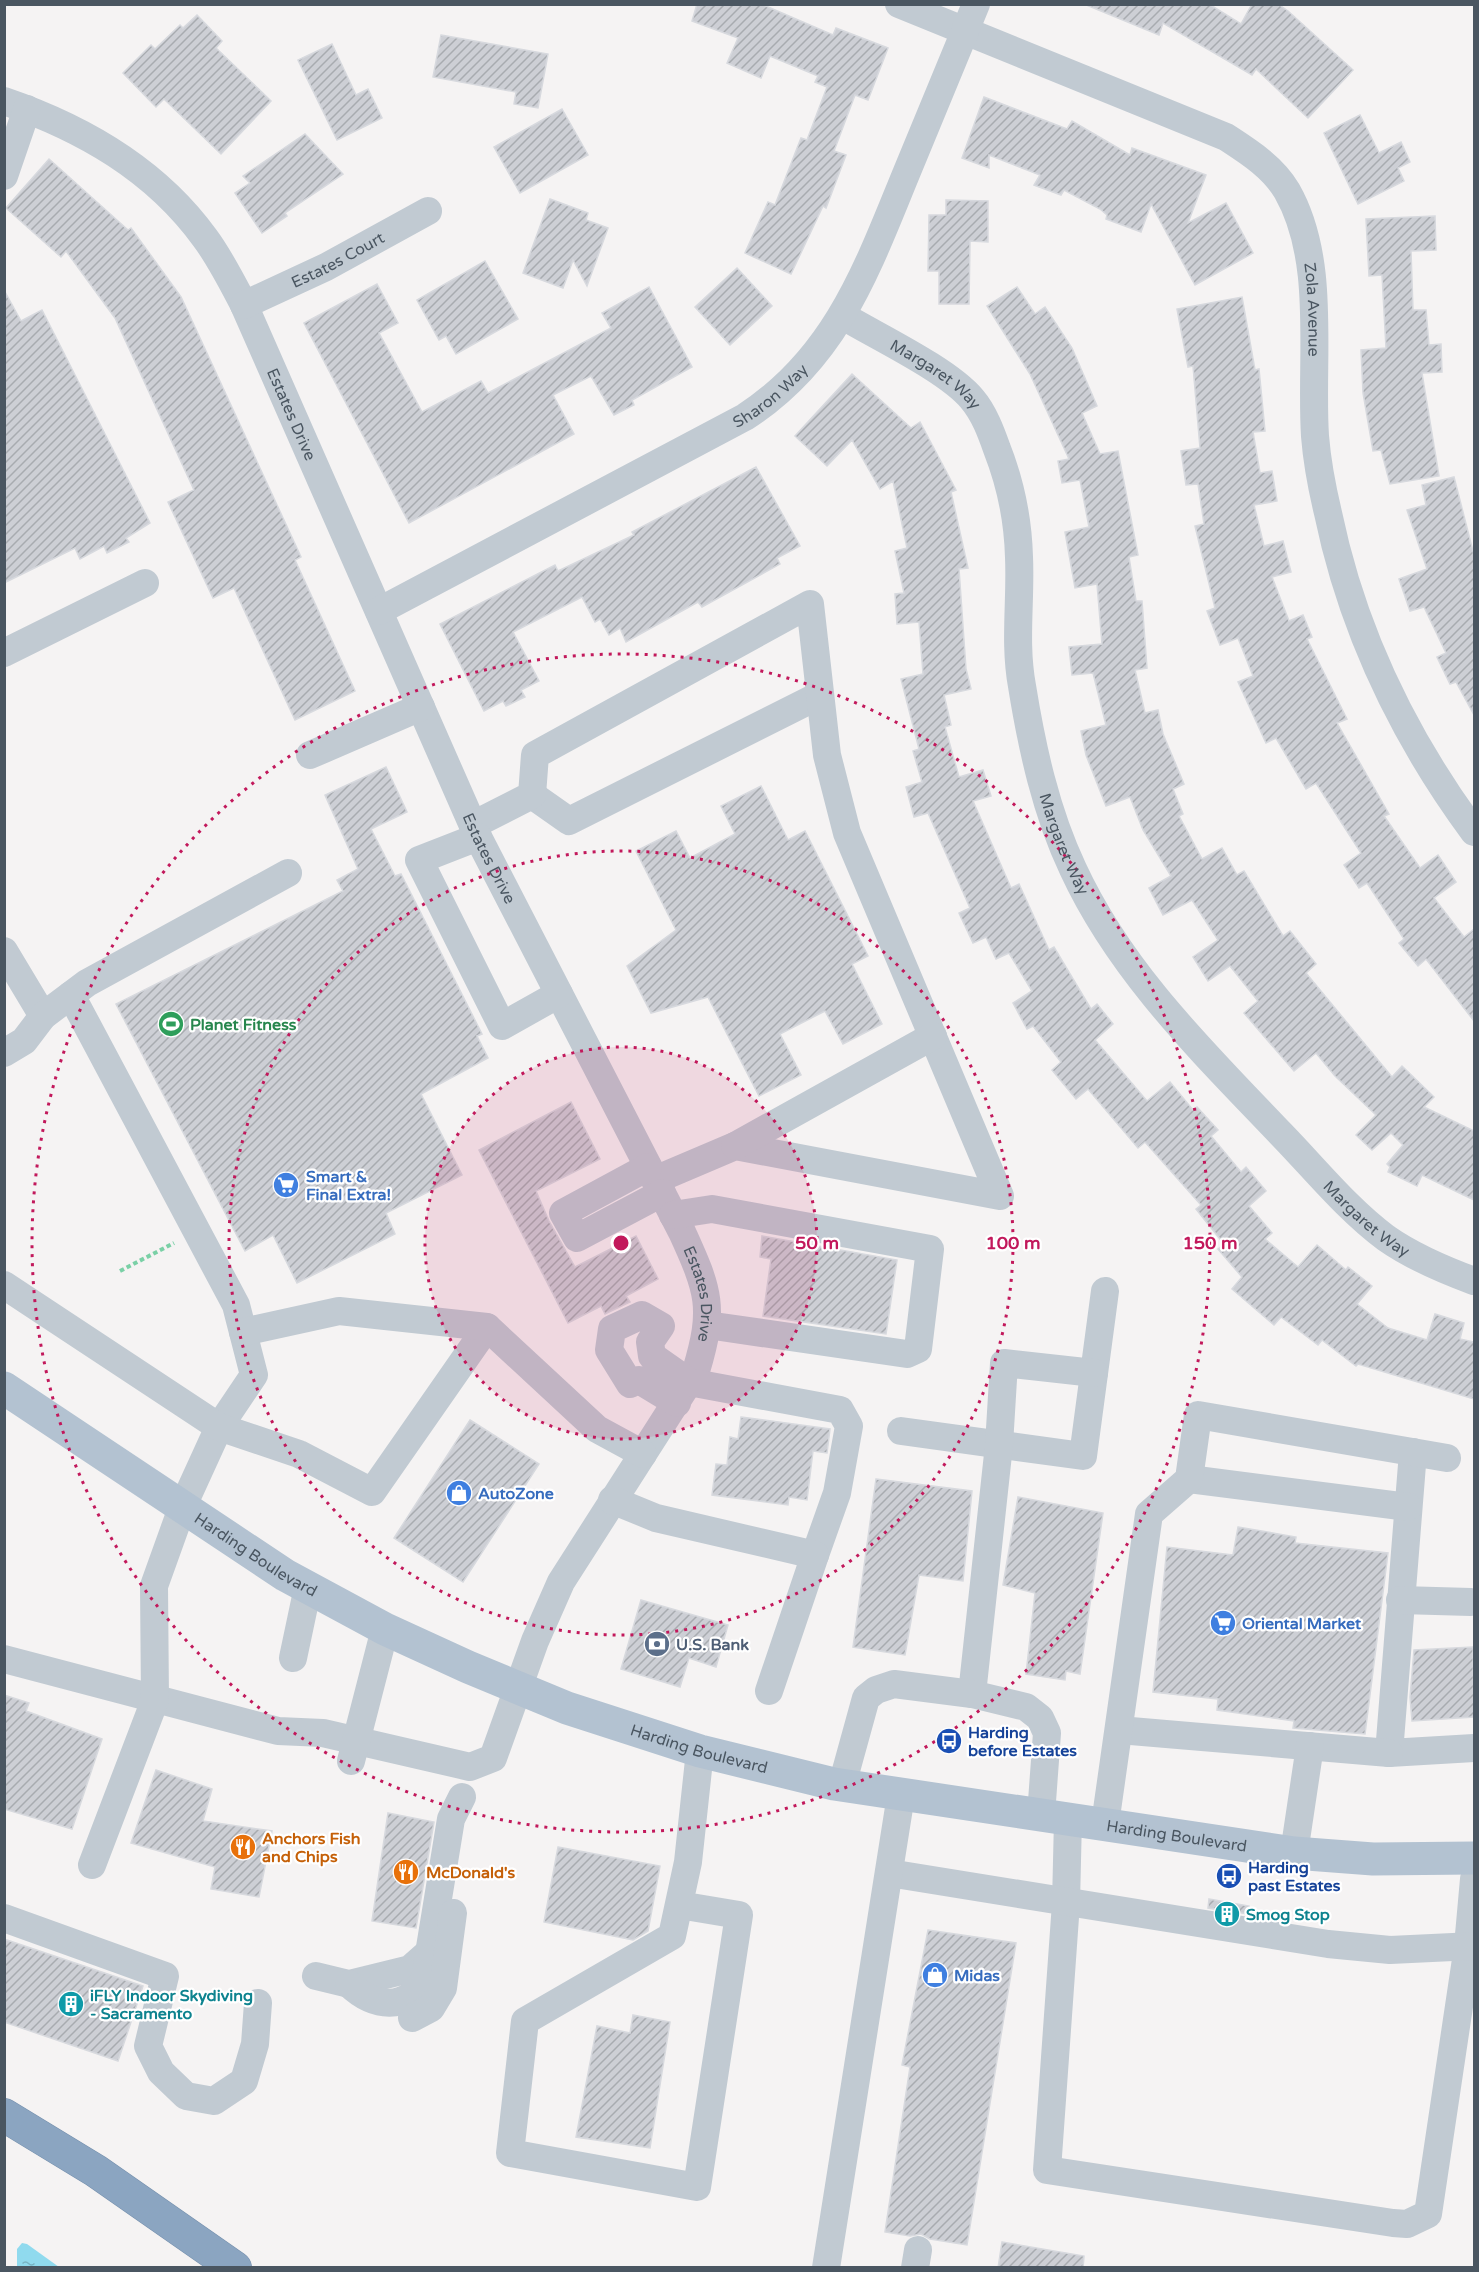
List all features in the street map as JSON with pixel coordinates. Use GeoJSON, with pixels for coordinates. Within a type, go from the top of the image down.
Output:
{"type":"FeatureCollection","features":[{"type":"Feature","properties":{"kind":"highway"},"geometry":{"type":"LineString","coordinates":[[4,2115],[96,2171],[235,2268]]}},
{"type":"Feature","properties":{"kind":"main road","name":"Harding Boulevard"},"geometry":{"type":"LineString","coordinates":[[4,1388],[182,1508],[308,1587],[385,1629],[567,1708],[700,1751],[842,1785],[1294,1852],[1373,1858],[1474,1858]]}},
{"type":"Feature","properties":{"kind":"street","name":"Zola Avenue"},"geometry":{"type":"LineString","coordinates":[[899,4],[1226,137],[1262,161],[1286,189],[1302,222],[1310,265],[1315,438],[1328,513],[1346,584],[1371,653],[1403,723],[1451,800],[1474,832]]}},
{"type":"Feature","properties":{"kind":"street","name":"Sharon Way"},"geometry":{"type":"LineString","coordinates":[[379,611],[746,417],[775,398],[806,367],[843,316],[869,266],[976,4]]}},
{"type":"Feature","properties":{"kind":"street"},"geometry":{"type":"LineString","coordinates":[[4,176],[16,105]]}},
{"type":"Feature","properties":{"kind":"street","name":"Estates Drive"},"geometry":{"type":"LineString","coordinates":[[16,105],[52,118],[115,152],[151,179],[205,237],[244,305],[476,831],[701,1274],[708,1304],[707,1325],[701,1353],[683,1393],[561,1582],[517,1687],[493,1758],[470,1767]]}},
{"type":"Feature","properties":{"kind":"street","name":"Estates Court"},"geometry":{"type":"LineString","coordinates":[[244,305],[326,267],[428,211]]}},
{"type":"Feature","properties":{"kind":"street","name":"Margaret Way"},"geometry":{"type":"LineString","coordinates":[[843,316],[943,375],[972,399],[990,428],[1001,460],[1017,527],[1021,682],[1035,754],[1051,816],[1073,870],[1106,929],[1140,979],[1180,1028],[1342,1197],[1386,1238],[1439,1268],[1474,1281]]}},
{"type":"Feature","properties":{"kind":"street"},"geometry":{"type":"LineString","coordinates":[[4,653],[145,583]]}},
{"type":"Feature","properties":{"kind":"street"},"geometry":{"type":"LineString","coordinates":[[532,795],[535,755],[810,604],[827,755],[846,833],[1000,1196],[735,1146]]}},
{"type":"Feature","properties":{"kind":"street"},"geometry":{"type":"LineString","coordinates":[[532,795],[569,821],[820,695]]}},
{"type":"Feature","properties":{"kind":"street"},"geometry":{"type":"LineString","coordinates":[[310,756],[421,707]]}},
{"type":"Feature","properties":{"kind":"street"},"geometry":{"type":"LineString","coordinates":[[532,795],[476,831],[419,860],[502,1026],[559,994]]}},
{"type":"Feature","properties":{"kind":"street"},"geometry":{"type":"LineString","coordinates":[[4,1053],[24,1041],[42,1016],[87,983],[288,873]]}},
{"type":"Feature","properties":{"kind":"street"},"geometry":{"type":"LineString","coordinates":[[4,951],[42,1016]]}},
{"type":"Feature","properties":{"kind":"street"},"geometry":{"type":"LineString","coordinates":[[71,994],[236,1305],[254,1375],[219,1426],[182,1508],[154,1586],[154,1700],[92,1865]]}},
{"type":"Feature","properties":{"kind":"street"},"geometry":{"type":"LineString","coordinates":[[659,1189],[933,1036]]}},
{"type":"Feature","properties":{"kind":"street"},"geometry":{"type":"LineString","coordinates":[[659,1189],[712,1209],[930,1249],[918,1349],[907,1354],[707,1325]]}},
{"type":"Feature","properties":{"kind":"street"},"geometry":{"type":"LineString","coordinates":[[4,1286],[219,1426],[299,1454],[372,1492],[487,1327]]}},
{"type":"Feature","properties":{"kind":"street"},"geometry":{"type":"LineString","coordinates":[[901,1431],[1083,1456],[1105,1291]]}},
{"type":"Feature","properties":{"kind":"street"},"geometry":{"type":"LineString","coordinates":[[243,1332],[339,1311],[487,1327],[597,1429],[643,1454]]}},
{"type":"Feature","properties":{"kind":"street"},"geometry":{"type":"LineString","coordinates":[[972,1694],[999,1445],[1004,1363],[1094,1373]]}},
{"type":"Feature","properties":{"kind":"street"},"geometry":{"type":"LineString","coordinates":[[683,1393],[840,1410],[849,1426],[837,1493],[769,1691]]}},
{"type":"Feature","properties":{"kind":"street"},"geometry":{"type":"LineString","coordinates":[[1106,1824],[1149,1514],[1189,1479],[1198,1415],[1448,1458]]}},
{"type":"Feature","properties":{"kind":"street"},"geometry":{"type":"LineString","coordinates":[[1389,1753],[1413,1452]]}},
{"type":"Feature","properties":{"kind":"street"},"geometry":{"type":"LineString","coordinates":[[1189,1479],[1408,1507]]}},
{"type":"Feature","properties":{"kind":"street"},"geometry":{"type":"LineString","coordinates":[[612,1500],[656,1518],[815,1556]]}},
{"type":"Feature","properties":{"kind":"street"},"geometry":{"type":"LineString","coordinates":[[293,1658],[308,1587]]}},
{"type":"Feature","properties":{"kind":"street"},"geometry":{"type":"LineString","coordinates":[[1400,1600],[1471,1602]]}},
{"type":"Feature","properties":{"kind":"street"},"geometry":{"type":"LineString","coordinates":[[353,1751],[385,1629]]}},
{"type":"Feature","properties":{"kind":"street"},"geometry":{"type":"LineString","coordinates":[[4,1659],[278,1731],[322,1733],[353,1751],[470,1767],[462,1797],[451,1820],[427,1954],[425,1978],[420,1989],[408,1999],[394,2003],[363,1997],[349,1984],[316,1976]]}},
{"type":"Feature","properties":{"kind":"street"},"geometry":{"type":"LineString","coordinates":[[842,1785],[866,1698],[876,1690],[894,1684],[972,1694],[1026,1707],[1040,1718],[1047,1732],[1054,1817],[1066,1903],[1047,2170],[1393,2223],[1407,2224],[1428,2214],[1472,1946],[1474,1879]]}},
{"type":"Feature","properties":{"kind":"street"},"geometry":{"type":"LineString","coordinates":[[1119,1730],[1389,1753],[1474,1748]]}},
{"type":"Feature","properties":{"kind":"street"},"geometry":{"type":"LineString","coordinates":[[1294,1852],[1310,1746]]}},
{"type":"Feature","properties":{"kind":"street"},"geometry":{"type":"LineString","coordinates":[[679,1905],[739,1915],[697,2187],[510,2153],[525,2021],[672,1936],[687,1862],[700,1751]]}},
{"type":"Feature","properties":{"kind":"street"},"geometry":{"type":"LineString","coordinates":[[826,2268],[901,1794]]}},
{"type":"Feature","properties":{"kind":"street"},"geometry":{"type":"LineString","coordinates":[[412,2018],[431,2008],[443,1988],[463,1831],[462,1797]]}},
{"type":"Feature","properties":{"kind":"street"},"geometry":{"type":"LineString","coordinates":[[889,1873],[1328,1944],[1390,1950],[1472,1946]]}},
{"type":"Feature","properties":{"kind":"street"},"geometry":{"type":"LineString","coordinates":[[4,1918],[165,1976],[148,2046],[161,2072],[186,2096],[214,2101],[244,2081],[255,2044],[258,2003]]}},
{"type":"Feature","properties":{"kind":"path"},"geometry":{"type":"LineString","coordinates":[[120,1271],[196,1232]]}},
{"type":"Feature","properties":{"kind":"water"},"geometry":{"type":"Polygon","coordinates":[[[22,2243],[27,2244],[59,2267],[17,2267],[17,2249],[22,2243]]]}},
{"type":"Feature","properties":{"kind":"building"},"geometry":{"type":"Polygon","coordinates":[[[697,4],[761,4],[833,35],[836,28],[888,48],[868,100],[855,95],[834,151],[846,155],[826,208],[823,206],[791,274],[745,253],[768,202],[775,205],[801,138],[807,140],[827,87],[815,82],[818,76],[770,56],[761,78],[727,63],[738,38],[692,21],[697,4]]]}},
{"type":"Feature","properties":{"kind":"building"},"geometry":{"type":"Polygon","coordinates":[[[1084,4],[1209,4],[1241,24],[1252,4],[1278,4],[1353,70],[1308,118],[1256,69],[1252,75],[1163,23],[1159,35],[1084,4]]]}},
{"type":"Feature","properties":{"kind":"building"},"geometry":{"type":"Polygon","coordinates":[[[197,15],[222,41],[216,48],[271,101],[221,154],[164,99],[156,107],[123,73],[151,45],[155,49],[180,25],[183,28],[197,15]]]}},
{"type":"Feature","properties":{"kind":"building"},"geometry":{"type":"Polygon","coordinates":[[[441,35],[548,54],[538,108],[514,104],[516,92],[433,77],[441,35]]]}},
{"type":"Feature","properties":{"kind":"building"},"geometry":{"type":"Polygon","coordinates":[[[332,44],[356,95],[368,89],[382,118],[337,140],[298,60],[332,44]]]}},
{"type":"Feature","properties":{"kind":"building"},"geometry":{"type":"Polygon","coordinates":[[[984,97],[1067,129],[1072,121],[1130,155],[1132,148],[1206,175],[1188,223],[1226,203],[1253,253],[1195,285],[1151,204],[1141,232],[1106,219],[1107,215],[1100,209],[1064,190],[1061,195],[1034,185],[1040,175],[989,155],[989,168],[962,158],[984,97]]]}},
{"type":"Feature","properties":{"kind":"building"},"geometry":{"type":"Polygon","coordinates":[[[562,109],[588,155],[520,193],[494,147],[562,109]]]}},
{"type":"Feature","properties":{"kind":"building"},"geometry":{"type":"Polygon","coordinates":[[[1360,115],[1379,153],[1401,142],[1410,162],[1398,168],[1404,181],[1358,204],[1324,133],[1360,115]]]}},
{"type":"Feature","properties":{"kind":"building"},"geometry":{"type":"Polygon","coordinates":[[[305,134],[343,174],[285,213],[287,216],[262,233],[235,193],[250,183],[243,176],[305,134]]]}},
{"type":"Feature","properties":{"kind":"building"},"geometry":{"type":"Polygon","coordinates":[[[49,159],[128,230],[131,228],[181,297],[301,557],[295,560],[355,691],[295,720],[234,588],[213,598],[168,502],[194,490],[115,318],[66,251],[61,257],[6,208],[49,159]]]}},
{"type":"Feature","properties":{"kind":"building"},"geometry":{"type":"Polygon","coordinates":[[[550,199],[588,213],[586,220],[608,228],[587,286],[573,260],[563,288],[523,273],[550,199]]]}},
{"type":"Feature","properties":{"kind":"building"},"geometry":{"type":"Polygon","coordinates":[[[946,200],[988,201],[988,242],[970,241],[969,304],[939,304],[939,271],[928,271],[929,215],[946,215],[946,200]]]}},
{"type":"Feature","properties":{"kind":"building"},"geometry":{"type":"Polygon","coordinates":[[[1435,216],[1436,250],[1411,251],[1413,310],[1426,310],[1429,345],[1441,344],[1442,372],[1422,373],[1439,476],[1390,484],[1381,450],[1373,451],[1363,393],[1361,350],[1386,348],[1382,275],[1369,276],[1366,219],[1435,216]]]}},
{"type":"Feature","properties":{"kind":"building"},"geometry":{"type":"Polygon","coordinates":[[[485,261],[518,319],[456,354],[446,336],[439,340],[417,300],[485,261]]]}},
{"type":"Feature","properties":{"kind":"building"},"geometry":{"type":"Polygon","coordinates":[[[737,268],[772,306],[730,345],[695,307],[737,268]]]}},
{"type":"Feature","properties":{"kind":"building"},"geometry":{"type":"Polygon","coordinates":[[[377,284],[398,323],[379,333],[422,412],[481,381],[488,393],[611,328],[602,313],[649,287],[692,367],[632,400],[634,405],[614,415],[591,376],[553,395],[574,434],[409,523],[304,323],[377,284]]]}},
{"type":"Feature","properties":{"kind":"building"},"geometry":{"type":"Polygon","coordinates":[[[1017,287],[1035,314],[1045,307],[1072,348],[1097,406],[1082,413],[1100,454],[1118,451],[1138,555],[1129,557],[1136,601],[1142,601],[1147,668],[1135,670],[1145,713],[1158,710],[1163,734],[1184,784],[1173,789],[1183,814],[1179,816],[1202,859],[1222,848],[1237,875],[1244,871],[1283,936],[1290,931],[1316,964],[1306,973],[1392,1077],[1402,1066],[1434,1097],[1424,1107],[1474,1131],[1474,1200],[1422,1175],[1417,1186],[1388,1172],[1390,1167],[1387,1164],[1403,1145],[1391,1133],[1372,1150],[1356,1135],[1376,1115],[1335,1076],[1316,1053],[1294,1071],[1244,1013],[1258,1001],[1230,966],[1208,981],[1193,957],[1218,940],[1192,900],[1163,915],[1149,888],[1171,876],[1143,830],[1130,797],[1106,806],[1086,755],[1081,731],[1106,725],[1093,673],[1072,675],[1069,647],[1102,644],[1097,584],[1075,588],[1065,532],[1089,527],[1080,480],[1062,483],[1058,461],[1069,459],[1030,374],[987,306],[1017,287]]]}},
{"type":"Feature","properties":{"kind":"building"},"geometry":{"type":"Polygon","coordinates":[[[4,290],[21,321],[42,310],[150,523],[126,538],[129,542],[107,553],[104,546],[80,559],[75,548],[4,583],[4,290]]]}},
{"type":"Feature","properties":{"kind":"building"},"geometry":{"type":"Polygon","coordinates":[[[1242,297],[1255,370],[1259,369],[1265,431],[1253,432],[1260,473],[1272,471],[1277,501],[1254,505],[1264,546],[1283,541],[1291,572],[1272,577],[1289,621],[1303,615],[1312,637],[1307,639],[1347,719],[1337,723],[1389,814],[1384,816],[1420,868],[1438,855],[1456,882],[1434,898],[1464,937],[1474,929],[1474,1021],[1426,959],[1418,966],[1399,943],[1404,939],[1367,883],[1359,888],[1344,865],[1361,853],[1316,783],[1306,789],[1276,738],[1266,743],[1238,682],[1253,676],[1238,638],[1220,645],[1207,611],[1215,608],[1195,526],[1204,524],[1198,484],[1186,485],[1181,451],[1200,448],[1193,366],[1188,367],[1177,309],[1242,297]]]}},
{"type":"Feature","properties":{"kind":"building"},"geometry":{"type":"Polygon","coordinates":[[[852,374],[911,428],[920,422],[956,490],[951,492],[968,568],[959,569],[966,669],[971,689],[944,695],[951,725],[945,727],[959,777],[983,770],[991,796],[973,801],[1011,888],[1019,884],[1049,950],[1054,947],[1091,1009],[1097,1004],[1113,1024],[1095,1040],[1147,1101],[1170,1082],[1193,1110],[1197,1107],[1218,1130],[1211,1136],[1241,1172],[1246,1167],[1266,1191],[1249,1206],[1272,1233],[1265,1239],[1298,1267],[1317,1245],[1346,1270],[1348,1267],[1372,1286],[1357,1304],[1388,1328],[1427,1340],[1435,1314],[1464,1323],[1460,1339],[1474,1342],[1474,1399],[1358,1364],[1356,1366],[1322,1340],[1318,1345],[1281,1317],[1274,1325],[1232,1289],[1242,1277],[1218,1249],[1224,1244],[1196,1209],[1201,1205],[1145,1142],[1138,1148],[1088,1089],[1076,1099],[1052,1070],[1061,1062],[1033,1026],[1027,1029],[1013,1003],[1032,991],[1009,953],[996,959],[986,937],[973,943],[959,913],[970,908],[928,813],[914,817],[906,787],[922,782],[913,751],[919,749],[901,679],[923,674],[919,622],[897,624],[895,594],[904,593],[895,551],[907,548],[893,481],[880,489],[852,440],[827,466],[795,436],[852,374]]]}},
{"type":"Feature","properties":{"kind":"building"},"geometry":{"type":"Polygon","coordinates":[[[756,467],[800,546],[777,558],[780,564],[702,607],[698,602],[626,642],[620,628],[609,635],[600,619],[595,622],[582,597],[513,632],[539,681],[521,690],[525,697],[506,706],[503,701],[484,711],[440,624],[555,565],[558,571],[634,535],[632,532],[756,467]]]}},
{"type":"Feature","properties":{"kind":"building"},"geometry":{"type":"Polygon","coordinates":[[[1454,477],[1474,555],[1474,715],[1456,682],[1450,684],[1437,657],[1446,653],[1424,607],[1410,611],[1399,579],[1427,569],[1407,510],[1426,505],[1422,485],[1454,477]]]}},
{"type":"Feature","properties":{"kind":"building"},"geometry":{"type":"Polygon","coordinates":[[[386,767],[407,812],[371,829],[395,876],[401,874],[482,1034],[477,1036],[488,1058],[421,1094],[462,1175],[386,1213],[395,1234],[297,1283],[273,1235],[245,1251],[116,1004],[343,891],[337,880],[358,869],[325,795],[386,767]]]}},
{"type":"Feature","properties":{"kind":"building"},"geometry":{"type":"Polygon","coordinates":[[[761,786],[788,840],[805,831],[868,956],[852,964],[882,1024],[843,1044],[825,1011],[780,1034],[801,1075],[759,1096],[708,997],[651,1013],[627,966],[676,930],[636,851],[676,831],[690,858],[735,834],[721,806],[761,786]]]}},
{"type":"Feature","properties":{"kind":"building"},"geometry":{"type":"Polygon","coordinates":[[[571,1102],[600,1159],[536,1191],[549,1221],[575,1267],[636,1236],[658,1279],[626,1296],[630,1302],[605,1314],[601,1306],[568,1323],[479,1150],[571,1102]]]}},
{"type":"Feature","properties":{"kind":"building"},"geometry":{"type":"Polygon","coordinates":[[[762,1236],[897,1260],[886,1334],[763,1316],[771,1259],[760,1257],[762,1236]]]}},
{"type":"Feature","properties":{"kind":"building"},"geometry":{"type":"Polygon","coordinates":[[[741,1417],[830,1429],[827,1453],[813,1451],[807,1500],[789,1497],[788,1505],[712,1495],[716,1464],[727,1465],[730,1437],[738,1439],[741,1417]]]}},
{"type":"Feature","properties":{"kind":"building"},"geometry":{"type":"Polygon","coordinates":[[[470,1420],[539,1464],[463,1582],[394,1538],[470,1420]]]}},
{"type":"Feature","properties":{"kind":"building"},"geometry":{"type":"Polygon","coordinates":[[[876,1479],[972,1491],[963,1581],[919,1575],[905,1655],[853,1647],[876,1479]]]}},
{"type":"Feature","properties":{"kind":"building"},"geometry":{"type":"Polygon","coordinates":[[[1018,1497],[1103,1513],[1080,1674],[1066,1671],[1065,1680],[1026,1674],[1035,1593],[1003,1585],[1018,1497]]]}},
{"type":"Feature","properties":{"kind":"building"},"geometry":{"type":"Polygon","coordinates":[[[1238,1527],[1296,1537],[1295,1543],[1388,1553],[1365,1734],[1293,1728],[1294,1721],[1217,1710],[1218,1699],[1153,1692],[1167,1547],[1233,1555],[1238,1527]]]}},
{"type":"Feature","properties":{"kind":"building"},"geometry":{"type":"Polygon","coordinates":[[[641,1600],[728,1625],[716,1667],[689,1658],[680,1687],[621,1669],[641,1600]]]}},
{"type":"Feature","properties":{"kind":"building"},"geometry":{"type":"Polygon","coordinates":[[[1473,1647],[1474,1717],[1412,1721],[1410,1697],[1414,1650],[1473,1647]]]}},
{"type":"Feature","properties":{"kind":"building"},"geometry":{"type":"Polygon","coordinates":[[[4,1695],[29,1703],[26,1711],[102,1739],[72,1829],[4,1809],[4,1695]]]}},
{"type":"Feature","properties":{"kind":"building"},"geometry":{"type":"Polygon","coordinates":[[[156,1770],[212,1789],[203,1821],[272,1831],[259,1897],[211,1889],[215,1867],[131,1843],[156,1770]]]}},
{"type":"Feature","properties":{"kind":"building","name":"McDonald's"},"geometry":{"type":"Polygon","coordinates":[[[388,1813],[434,1822],[416,1928],[372,1921],[388,1813]]]}},
{"type":"Feature","properties":{"kind":"building"},"geometry":{"type":"Polygon","coordinates":[[[558,1847],[660,1866],[648,1931],[633,1940],[544,1922],[558,1847]]]}},
{"type":"Feature","properties":{"kind":"building"},"geometry":{"type":"Polygon","coordinates":[[[1209,1899],[1249,1906],[1248,1914],[1208,1908],[1209,1899]]]}},
{"type":"Feature","properties":{"kind":"building"},"geometry":{"type":"Polygon","coordinates":[[[928,1930],[1016,1943],[967,2245],[930,2239],[921,2234],[910,2236],[885,2232],[910,2067],[902,2065],[928,1930]]]}},
{"type":"Feature","properties":{"kind":"building","name":"iFLY Indoor Skydiving - Sacramento"},"geometry":{"type":"Polygon","coordinates":[[[4,1939],[143,1986],[118,2061],[4,2022],[4,1939]]]}},
{"type":"Feature","properties":{"kind":"building"},"geometry":{"type":"Polygon","coordinates":[[[633,2015],[670,2022],[650,2148],[576,2137],[597,2026],[630,2033],[633,2015]]]}},
{"type":"Feature","properties":{"kind":"building"},"geometry":{"type":"Polygon","coordinates":[[[1002,2242],[1084,2256],[1083,2268],[998,2268],[1002,2242]]]}},
{"type":"Feature","properties":{"kind":"place","name":"Planet Fitness"},"geometry":{"type":"Point","coordinates":[171,1024]}},
{"type":"Feature","properties":{"kind":"place","name":"Smart & Final Extra!"},"geometry":{"type":"Point","coordinates":[286,1185]}},
{"type":"Feature","properties":{"kind":"place","name":"AutoZone"},"geometry":{"type":"Point","coordinates":[459,1493]}},
{"type":"Feature","properties":{"kind":"place","name":"Oriental Market"},"geometry":{"type":"Point","coordinates":[1223,1623]}},
{"type":"Feature","properties":{"kind":"place","name":"U.S. Bank"},"geometry":{"type":"Point","coordinates":[657,1644]}},
{"type":"Feature","properties":{"kind":"place","name":"Harding before Estates"},"geometry":{"type":"Point","coordinates":[949,1741]}},
{"type":"Feature","properties":{"kind":"place","name":"Anchors Fish and Chips"},"geometry":{"type":"Point","coordinates":[243,1847]}},
{"type":"Feature","properties":{"kind":"place","name":"McDonald's"},"geometry":{"type":"Point","coordinates":[406,1872]}},
{"type":"Feature","properties":{"kind":"place","name":"Harding past Estates"},"geometry":{"type":"Point","coordinates":[1229,1876]}},
{"type":"Feature","properties":{"kind":"place","name":"Smog Stop"},"geometry":{"type":"Point","coordinates":[1227,1914]}},
{"type":"Feature","properties":{"kind":"place","name":"Midas"},"geometry":{"type":"Point","coordinates":[935,1975]}},
{"type":"Feature","properties":{"kind":"place","name":"iFLY Indoor Skydiving - Sacramento"},"geometry":{"type":"Point","coordinates":[71,2004]}}]}
